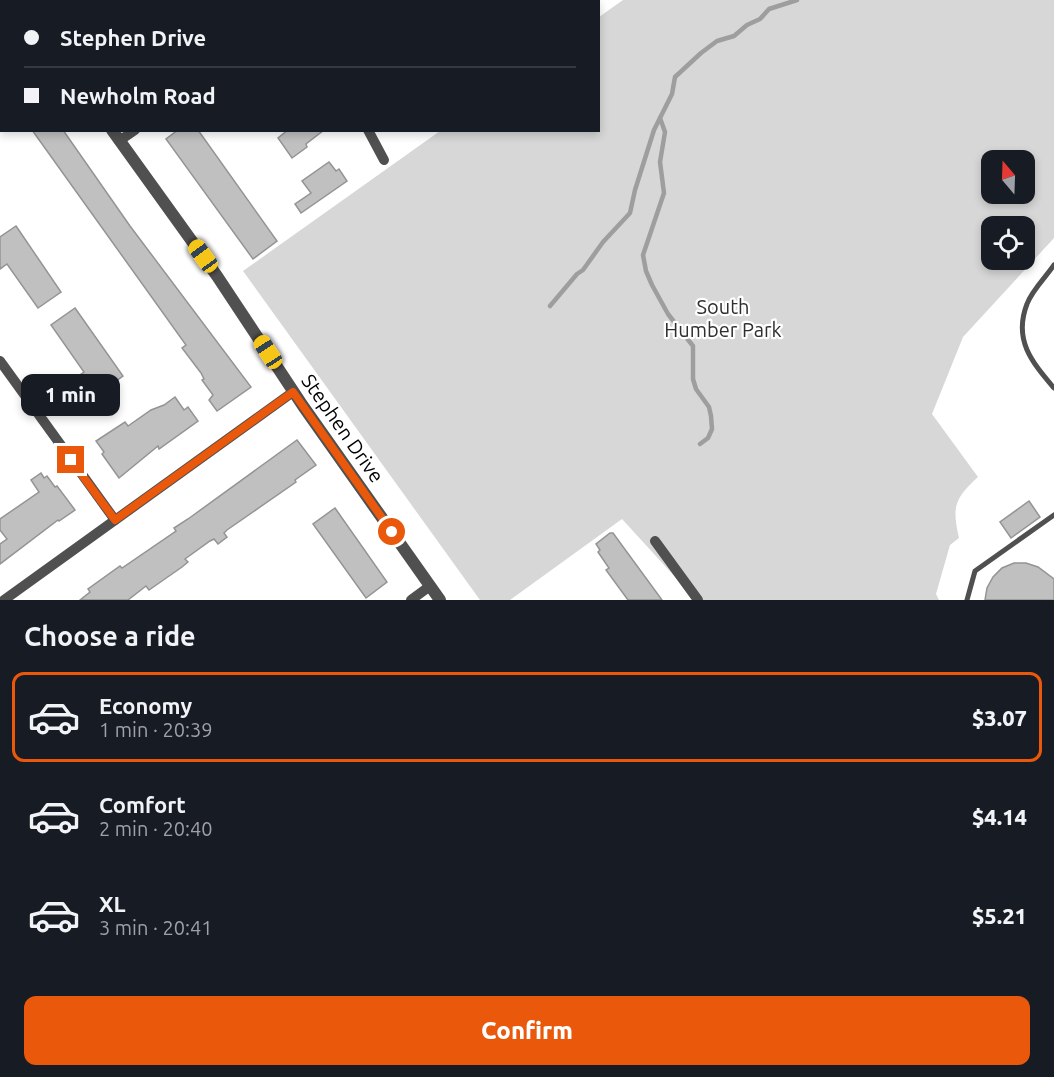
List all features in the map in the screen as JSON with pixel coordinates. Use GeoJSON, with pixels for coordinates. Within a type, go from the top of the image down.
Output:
{"type":"FeatureCollection","features":[{"type":"Feature","properties":{"kind":"street"},"geometry":{"type":"LineString","coordinates":[[369,132],[384,160]]}},
{"type":"Feature","properties":{"kind":"street","name":"Stephen Drive"},"geometry":{"type":"LineString","coordinates":[[116,136],[217,276],[293,392],[440,600]]}},
{"type":"Feature","properties":{"kind":"street"},"geometry":{"type":"LineString","coordinates":[[0,361],[115,520]]}},
{"type":"Feature","properties":{"kind":"street"},"geometry":{"type":"LineString","coordinates":[[4,600],[293,392]]}},
{"type":"Feature","properties":{"kind":"street"},"geometry":{"type":"LineString","coordinates":[[656,541],[698,600]]}},
{"type":"Feature","properties":{"kind":"street"},"geometry":{"type":"LineString","coordinates":[[411,600],[430,586]]}},
{"type":"Feature","properties":{"kind":"lane"},"geometry":{"type":"LineString","coordinates":[[1054,265],[1027,302],[1022,328],[1031,361],[1054,388]]}},
{"type":"Feature","properties":{"kind":"lane"},"geometry":{"type":"LineString","coordinates":[[967,600],[975,571],[1054,515]]}},
{"type":"Feature","properties":{"kind":"green space","name":"South Humber Park"},"geometry":{"type":"Polygon","coordinates":[[[623,0],[1054,0],[1054,238],[1035,259],[1035,216],[981,216],[981,270],[1025,270],[963,337],[932,414],[978,477],[964,491],[957,504],[956,518],[959,538],[950,545],[936,594],[939,600],[696,600],[622,519],[510,600],[480,600],[243,271],[439,132],[600,132],[600,16],[623,0]]]}},
{"type":"Feature","properties":{"kind":"building"},"geometry":{"type":"Polygon","coordinates":[[[33,132],[64,132],[130,226],[251,387],[217,411],[209,400],[213,395],[202,380],[204,379],[201,373],[182,348],[186,345],[33,132]]]}},
{"type":"Feature","properties":{"kind":"building"},"geometry":{"type":"Polygon","coordinates":[[[175,132],[199,132],[277,241],[253,259],[166,139],[175,132]]]}},
{"type":"Feature","properties":{"kind":"building"},"geometry":{"type":"Polygon","coordinates":[[[286,132],[321,132],[292,158],[278,138],[286,132]]]}},
{"type":"Feature","properties":{"kind":"building"},"geometry":{"type":"Polygon","coordinates":[[[329,162],[336,171],[339,169],[347,181],[301,213],[295,204],[311,193],[302,181],[329,162]]]}},
{"type":"Feature","properties":{"kind":"building"},"geometry":{"type":"Polygon","coordinates":[[[16,226],[61,292],[38,308],[7,264],[0,269],[0,237],[16,226]]]}},
{"type":"Feature","properties":{"kind":"building"},"geometry":{"type":"Polygon","coordinates":[[[75,308],[123,376],[79,407],[64,386],[84,372],[51,325],[75,308]]]}},
{"type":"Feature","properties":{"kind":"building"},"geometry":{"type":"Polygon","coordinates":[[[175,397],[184,410],[188,407],[198,421],[159,449],[158,446],[119,478],[96,441],[125,422],[128,426],[175,397]]]}},
{"type":"Feature","properties":{"kind":"building"},"geometry":{"type":"Polygon","coordinates":[[[297,440],[316,465],[295,480],[296,482],[227,530],[224,533],[227,537],[218,544],[214,539],[210,541],[185,559],[188,562],[182,567],[149,590],[146,586],[128,600],[80,600],[90,592],[88,589],[176,531],[174,528],[297,440]]]}},
{"type":"Feature","properties":{"kind":"building"},"geometry":{"type":"Polygon","coordinates":[[[41,473],[44,478],[47,476],[55,487],[57,486],[75,510],[58,520],[0,564],[0,544],[7,539],[0,530],[0,519],[39,492],[31,480],[41,473]]]}},
{"type":"Feature","properties":{"kind":"building"},"geometry":{"type":"Polygon","coordinates":[[[1029,501],[1040,517],[1011,538],[1000,522],[1029,501]]]}},
{"type":"Feature","properties":{"kind":"building"},"geometry":{"type":"Polygon","coordinates":[[[335,508],[387,582],[366,598],[313,524],[335,508]]]}},
{"type":"Feature","properties":{"kind":"building"},"geometry":{"type":"Polygon","coordinates":[[[613,533],[662,600],[628,600],[606,570],[609,568],[598,552],[600,550],[596,544],[613,533]]]}},
{"type":"Feature","properties":{"kind":"building"},"geometry":{"type":"Polygon","coordinates":[[[1014,563],[1026,563],[1038,567],[1054,579],[1054,600],[985,600],[987,588],[993,577],[1002,568],[1014,563]]]}},
{"type":"Feature","properties":{"kind":"waterway"},"geometry":{"type":"LineString","coordinates":[[550,306],[630,213],[654,130],[672,94],[675,77],[717,41],[734,36],[747,25],[760,19],[769,9],[797,0]]}},
{"type":"Feature","properties":{"kind":"waterway"},"geometry":{"type":"LineString","coordinates":[[660,118],[665,132],[660,162],[664,193],[643,255],[652,285],[668,314],[693,346],[693,379],[696,389],[709,407],[712,429],[708,438],[700,444]]}},
{"type":"Feature","properties":{"kind":"route"},"geometry":{"type":"LineString","coordinates":[[71,460],[115,520],[293,392],[392,532]]}}]}
